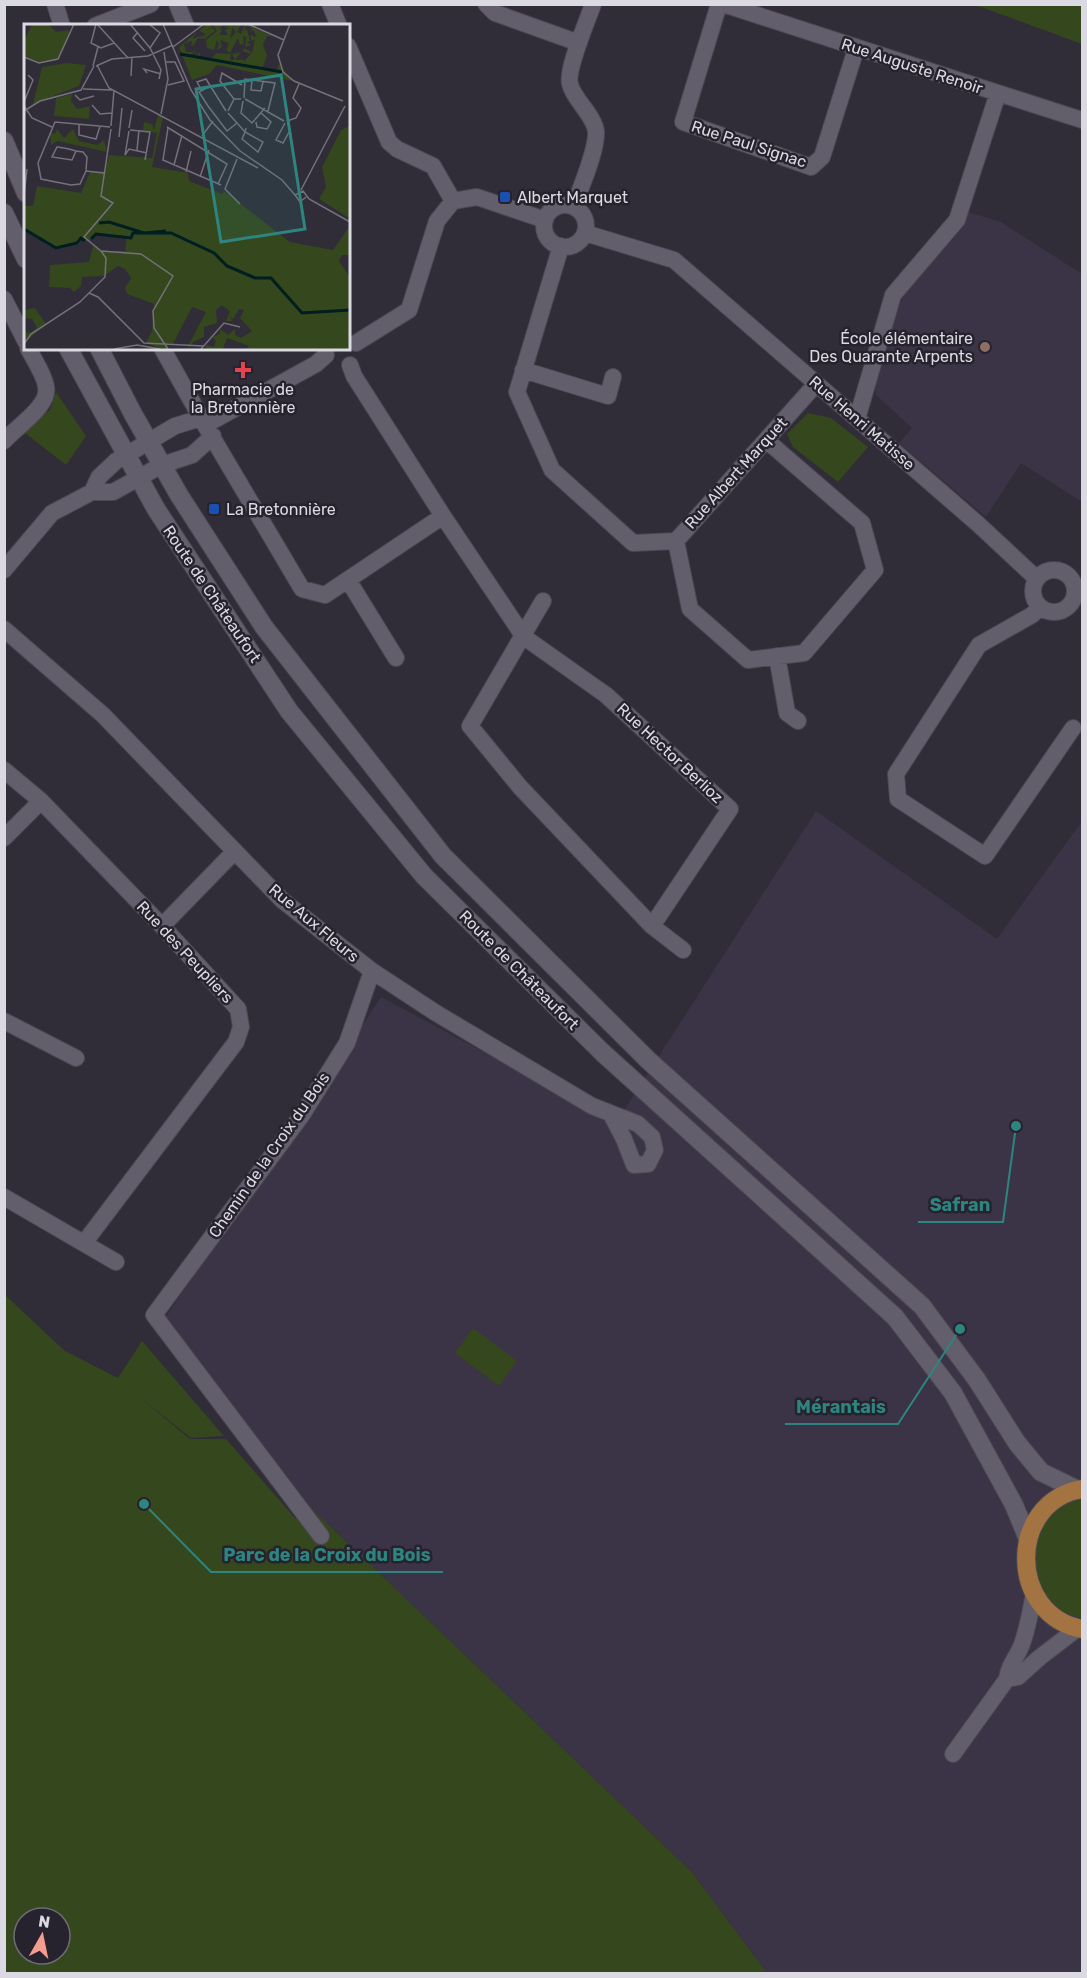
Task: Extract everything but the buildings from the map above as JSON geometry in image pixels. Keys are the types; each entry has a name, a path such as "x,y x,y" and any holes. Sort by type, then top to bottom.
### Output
{"main road":[{"path":"4,141 24,188"},
{"path":"4,213 24,255"},
{"name":"Route de Châteaufort","path":"69,350 126,456 151,471 264,627 443,856 648,1060 922,1306 977,1380 1017,1443 1041,1472 1080,1490"},
{"name":"Route de Châteaufort","path":"100,350 149,442 156,509 290,711 424,876 603,1053 895,1317 953,1393 1012,1501 1028,1539"},
{"path":"1080,1490 1061,1497 1046,1508 1035,1522 1028,1539 1025,1561 1026,1572 1034,1593 1045,1608 1060,1621 1080,1629"}],"street":[{"path":"55,4 61,24"},
{"path":"100,24 152,4"},
{"path":"177,4 185,24"},
{"path":"330,4 338,24"},
{"path":"486,4 495,13 579,43"},
{"path":"574,207 596,140 596,129 570,84 571,71 593,4"},
{"name":"Rue Auguste Renoir","path":"721,4 998,93 957,220 893,295 857,419"},
{"name":"Rue Paul Signac","path":"721,4 683,122 811,167 822,157 856,49"},
{"path":"350,51 389,142 397,149 433,166 453,201"},
{"path":"998,93 1083,120"},
{"path":"325,352 329,362 335,366 343,367 350,364 358,351 352,339 409,310 437,221 453,201 477,197 545,220"},
{"path":"565,205 574,207 584,218 585,233 581,240 574,244 561,246 553,243 547,237 544,229 549,212 565,205"},
{"name":"Rue Henri Matisse","path":"585,233 674,260 1037,579"},
{"name":"Rue Albert Marquet","path":"561,246 517,392 552,470 633,543 676,541 816,384"},
{"path":"4,298 24,338"},
{"path":"4,441 41,405 46,397 46,386 29,350"},
{"path":"163,350 302,589 325,595 443,516"},
{"path":"92,492 99,477 126,456 175,426 206,426 316,364 325,352"},
{"name":"Rue Hector Berlioz","path":"350,364 354,376 443,516 524,637 606,694 730,809 652,926"},
{"path":"523,370 608,396 613,377"},
{"path":"4,570 52,513 92,492 113,492 151,471 192,454 206,426"},
{"path":"676,541 690,609 748,660 804,653 875,570 862,523 766,440"},
{"path":"1058,570 1070,578 1079,590 1070,606 1055,613 1040,607 1033,593 1037,579 1050,571 1058,570"},
{"path":"348,580 396,658"},
{"path":"543,601 470,726 520,787 652,926 683,950"},
{"path":"1040,607 1032,615 979,645 896,774 898,799 985,856 1073,728"},
{"name":"Rue Aux Fleurs","path":"4,629 103,715 282,900 372,971 436,1013 592,1106 611,1114"},
{"path":"777,656 787,713 798,721"},
{"name":"Rue des Peupliers","path":"4,770 41,801 162,926 238,1009 241,1027 236,1042 84,1244"},
{"path":"4,838 41,801"},
{"path":"162,926 235,851"},
{"name":"Chemin de la Croix du Bois","path":"321,1536 154,1315 302,1115 347,1043 372,971"},
{"path":"4,1021 76,1058"},
{"path":"4,1197 116,1262"},
{"path":"953,1754 1007,1679 1008,1671 1027,1630 1034,1593"},
{"path":"1007,1679 1018,1677 1039,1658 1080,1629"}],"shaded area":[{"name":"École élémentaire Des Quarante Arpents","path":"968,212 1001,222 1082,274 1082,502 1021,463 986,517 899,443 912,428 876,395 875,386 899,305 905,294 963,227"},
{"path":"816,811 997,939 1082,821 1082,1973 767,1973 692,1872 309,1506 166,1316 381,997 616,1123"}],"green space":[{"path":"971,5 1082,5 1082,44 981,7"},
{"path":"56,392 86,436 66,465 21,430 50,410"},
{"path":"808,413 831,418 868,447 838,482 793,447 787,434"},
{"path":"4,1294 65,1351 118,1378 142,1341 224,1436 191,1438 137,1395 190,1439 226,1439 296,1519 309,1506 692,1872 767,1973 5,1973"},
{"path":"473,1328 517,1361 499,1386 455,1353"},
{"path":"1082,1497 1082,1618 1066,1613 1044,1593 1038,1579 1036,1548 1040,1533 1051,1515 1059,1508"}],"place":[{"name":"Albert Marquet","path":"505,197"},
{"name":"École élémentaire Des Quarante Arpents","path":"985,347"},
{"name":"Pharmacie de la Bretonnière","path":"243,370"},
{"name":"La Bretonnière","path":"214,509"},
{"name":"Safran","path":"1016,1126"},
{"name":"Mérantais","path":"960,1329"},
{"name":"Parc de la Croix du Bois","path":"144,1504"}]}
